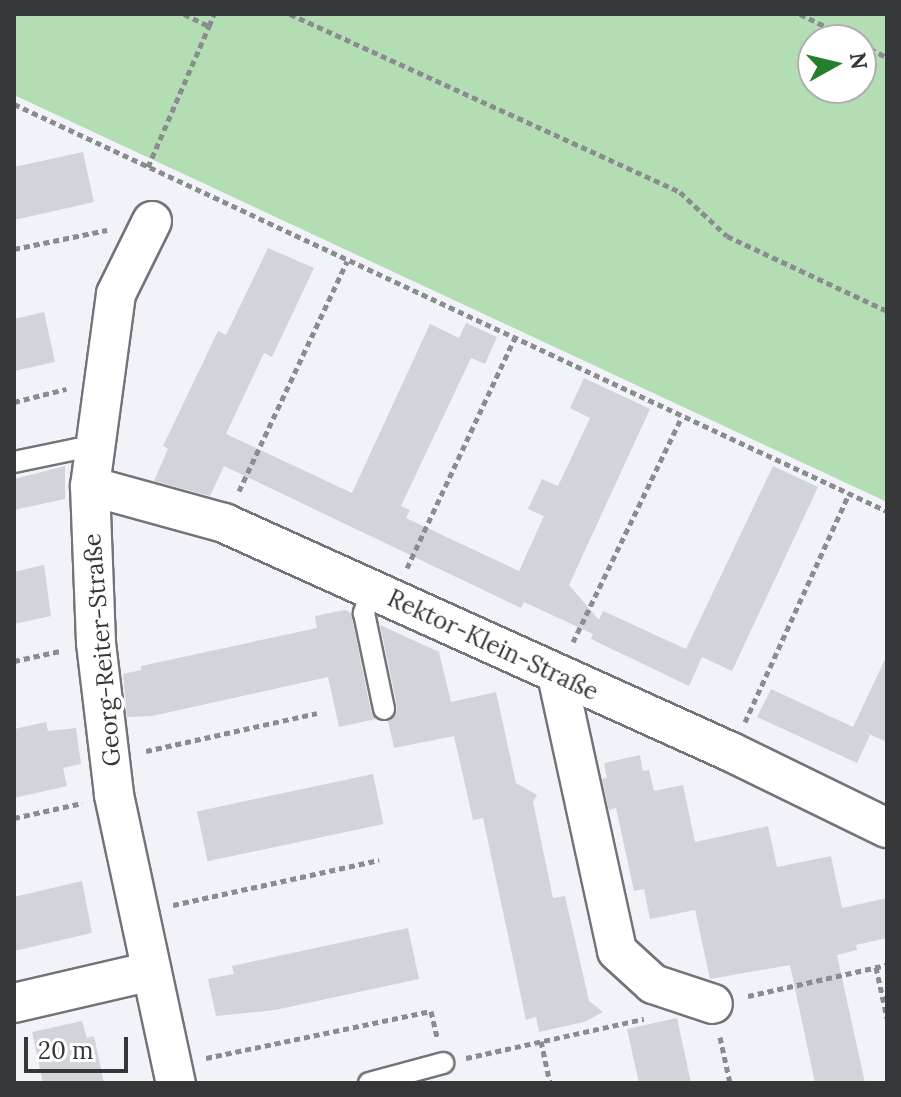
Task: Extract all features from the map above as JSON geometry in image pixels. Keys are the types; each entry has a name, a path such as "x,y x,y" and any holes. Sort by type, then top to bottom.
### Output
{"street":[{"name":"Georg-Reiter-Straße","path":"152,221 116,294 102,381 92,468 96,643 112,777 174,1074"},
{"name":"Rektor-Klein-Straße","path":"92,468 383,593 731,752 887,828"},
{"path":"557,675 617,951 653,984 713,1004"},
{"path":"14,1003 151,971"}],"lane":[{"path":"14,462 77,449 92,468"},
{"path":"383,593 364,613 384,709"},
{"path":"369,1083 443,1063"}],"path":[{"path":"184,14 209,26"},
{"path":"148,167 214,14"},
{"path":"290,14 680,192 727,236 887,311"},
{"path":"800,14 820,24"},
{"path":"14,104 887,511"},
{"path":"14,249 152,221"},
{"path":"224,523 347,261"},
{"path":"383,593 515,337"},
{"path":"14,402 102,381"},
{"path":"557,675 682,417"},
{"path":"731,752 849,494"},
{"path":"14,661 96,643"},
{"path":"14,818 112,777 317,713"},
{"path":"139,913 379,860"},
{"path":"876,967 887,1018"},
{"path":"713,1004 730,1083"},
{"path":"174,1074 431,1011 443,1063"},
{"path":"541,1041 550,1083"}],"green space":[{"path":"14,14 887,14 887,502 14,95"}],"building":[{"path":"83,152 94,202 14,220 14,167"},
{"path":"268,248 314,268 272,357 264,353 226,434 352,493 430,324 459,338 466,323 497,337 485,364 471,358 401,506 410,510 406,518 519,571 544,516 528,509 542,479 558,486 590,418 570,408 584,378 650,409 569,585 599,620 603,611 686,649 773,466 818,487 732,671 702,657 689,686 591,639 593,634 524,602 521,608 224,466 210,496 154,481 168,449 163,446 218,331 226,335"},
{"path":"44,312 55,362 14,371 14,319"},
{"path":"65,466 65,499 14,510 14,479"},
{"path":"44,565 51,616 14,624 14,572"},
{"path":"345,610 351,613 371,712 376,719 339,727 328,677 152,716 127,717 123,674 141,670 141,666 317,628 315,616"},
{"path":"380,625 439,652 451,702 496,692 516,783 537,795 533,802 553,898 565,896 589,1001 603,1012 584,1022 539,1032 536,1017 526,1020 483,818 473,820 454,736 394,748 388,721 396,714 397,706"},
{"path":"887,655 887,742 862,731 870,735 857,763 757,717 771,689 853,727"},
{"path":"46,722 48,731 76,728 81,764 63,768 67,786 14,798 14,729"},
{"path":"640,755 643,771 649,770 654,791 683,785 695,842 768,826 777,867 831,856 842,908 887,898 887,938 856,945 857,950 837,955 865,1083 815,1083 790,965 710,979 695,910 650,919 644,889 634,891 616,808 609,810 602,779 607,778 604,763"},
{"path":"373,774 384,824 208,861 197,811"},
{"path":"82,881 92,933 14,951 14,897"},
{"path":"408,928 419,979 275,1010 216,1016 208,979 234,974 232,966"},
{"path":"677,1018 691,1083 639,1083 627,1029"},
{"path":"82,1021 87,1038 94,1036 104,1083 43,1083 32,1032"}]}
